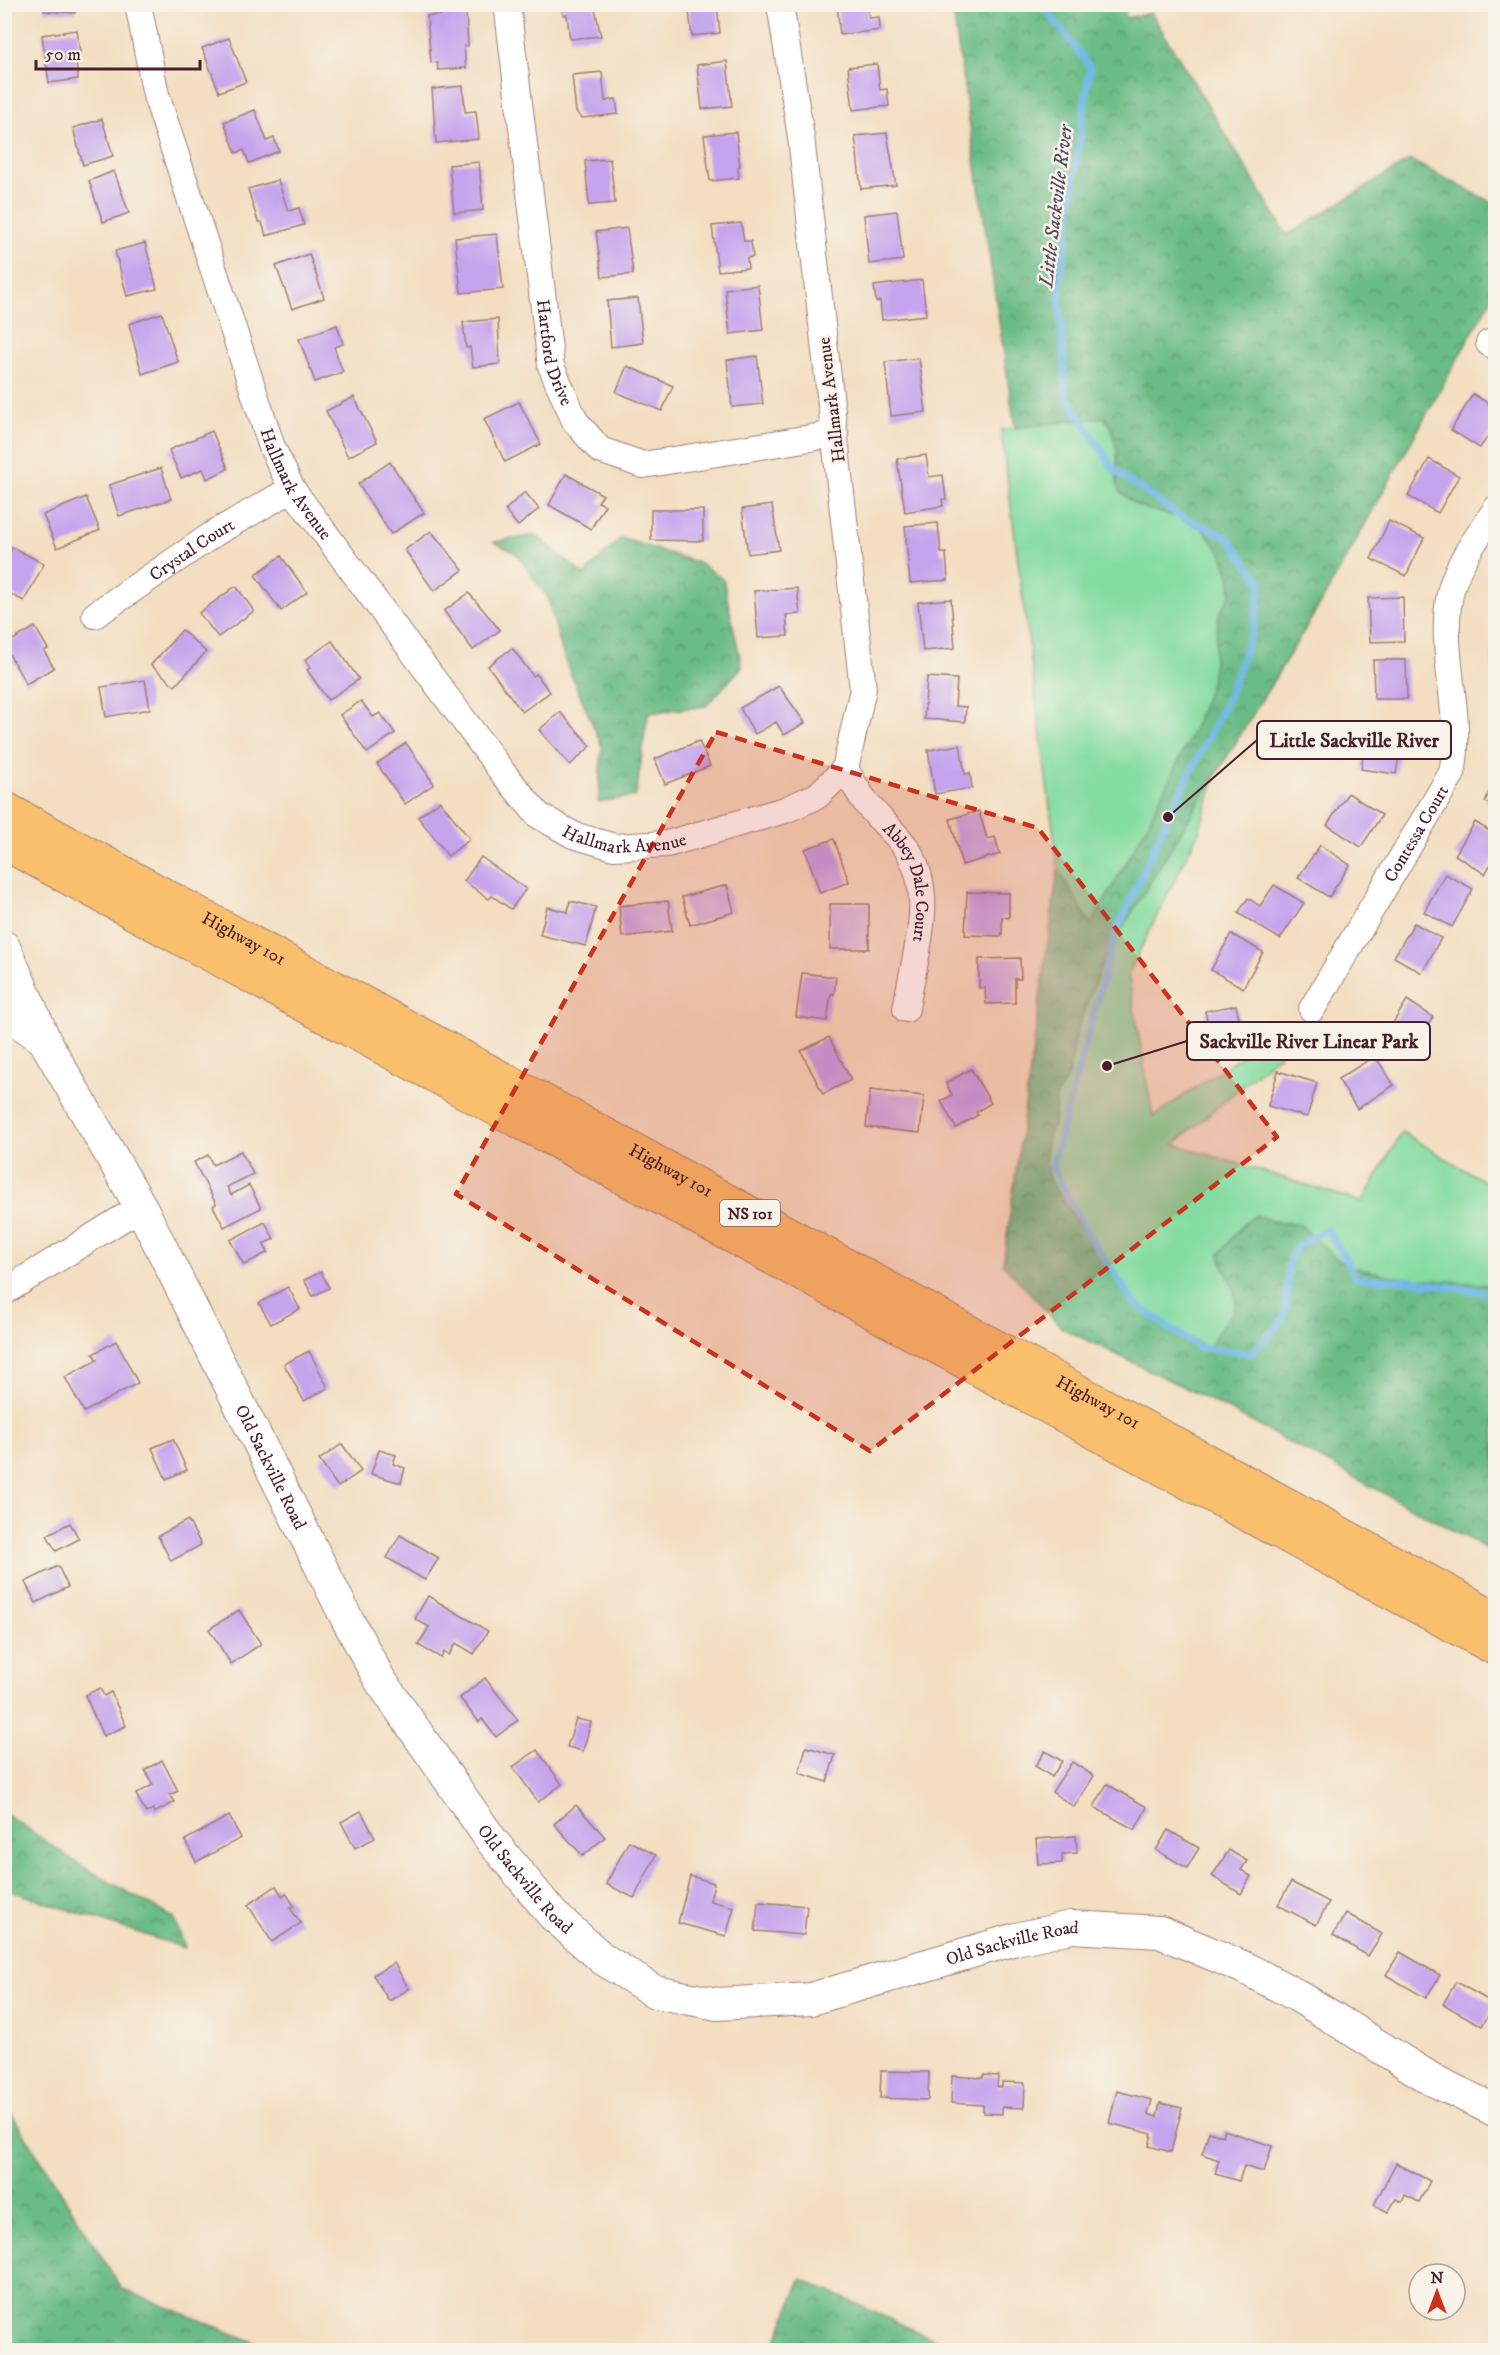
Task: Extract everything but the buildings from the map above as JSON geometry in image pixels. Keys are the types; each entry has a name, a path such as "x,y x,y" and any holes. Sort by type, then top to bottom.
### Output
{"highway":[{"name":"Highway 101","path":"4,808 1496,1618"},
{"name":"Highway 101","path":"4,843 1496,1649"}],"street":[{"name":"Hallmark Avenue","path":"138,4 156,95 272,447 292,489 503,773 538,815 573,835 614,847 667,844 785,810 817,796 845,769 863,689 801,137 780,4"},
{"name":"Hartford Drive","path":"507,4 551,366 575,421 600,450 643,465 835,434"},
{"name":"Crystal Court","path":"95,615 215,532 292,489"},
{"name":"Contessa Court","path":"1312,1009 1452,772 1455,737 1447,614 1450,592 1456,571 1496,509"},
{"name":"Abbey Dale Court","path":"845,769 867,804 909,852 919,880 924,913 911,967 906,1009"},
{"name":"Old Sackville Road","path":"8,954 47,1044 142,1209 346,1617 380,1680 492,1841 553,1915 603,1959 656,1992 717,2004 811,1999 1016,1939 1071,1927 1160,1932 1201,1947 1299,1996 1433,2080 1496,2111"},
{"path":"4,1015 47,1044"},
{"path":"4,1292 123,1218 142,1209"}],"highlighted area":[{"path":"716,732 1038,828 1277,1137 870,1451 456,1194"}],"green space":[{"path":"1124,4 1126,18 1151,13 1287,235 1410,160 1495,204 1495,292 1322,601 1105,957 1078,1027 1068,1076 1056,1096 1054,1122 1048,1136 1049,1178 1090,1243 1102,1257 1106,1269 1155,1317 1183,1335 1213,1343 1219,1327 1234,1310 1233,1295 1220,1254 1245,1222 1256,1215 1281,1223 1298,1223 1330,1253 1352,1266 1405,1277 1495,1286 1495,1553 1218,1404 1062,1328 1003,1264 1058,869 1091,924 1146,827 1214,657 1219,615 1231,592 1230,578 1221,552 1198,522 1136,505 1119,491 1117,449 1107,419 1104,417 1015,428 952,5"},
{"path":"1104,417 1111,426 1117,449 1119,491 1136,505 1197,522 1221,552 1230,578 1231,593 1219,615 1211,683 1193,731 1146,827 1091,925 1058,869 1001,430"},
{"path":"536,535 584,575 621,538 699,563 723,579 742,667 706,706 648,713 636,796 598,802 602,746 564,658 548,598 516,553 494,542"},
{"path":"1217,772 1199,831 1128,974 1153,1117 1269,1037 1283,1051 1174,1144 1362,1202 1402,1132 1495,1188 1495,1286 1405,1278 1352,1266 1337,1258 1298,1223 1281,1223 1256,1215 1245,1222 1220,1254 1236,1301 1233,1312 1213,1343 1206,1347 1183,1335 1131,1299 1106,1268 1102,1257 1090,1243 1049,1178 1045,1159 1048,1136 1054,1122 1056,1096 1068,1076 1078,1027 1105,957"},
{"path":"5,1813 83,1867 174,1918 185,1948 5,1889"},
{"path":"4,2102 122,2289 274,2350 5,2350"},
{"path":"801,2279 958,2350 773,2350"}],"waterway":[{"name":"Little Sackville River","path":"1042,4 1090,67 1059,290 1066,395 1115,471 1181,517 1228,537 1261,583 1254,626 1228,698 1168,817 1115,935 1052,1166 1086,1232 1135,1304 1198,1347 1251,1354 1275,1329 1284,1315 1289,1263 1292,1254 1310,1238 1328,1230 1357,1278 1413,1281 1496,1294"}],"place":[{"name":"Little Sackville River","path":"1168,817"},
{"name":"Sackville River Linear Park","path":"1107,1066"}]}
